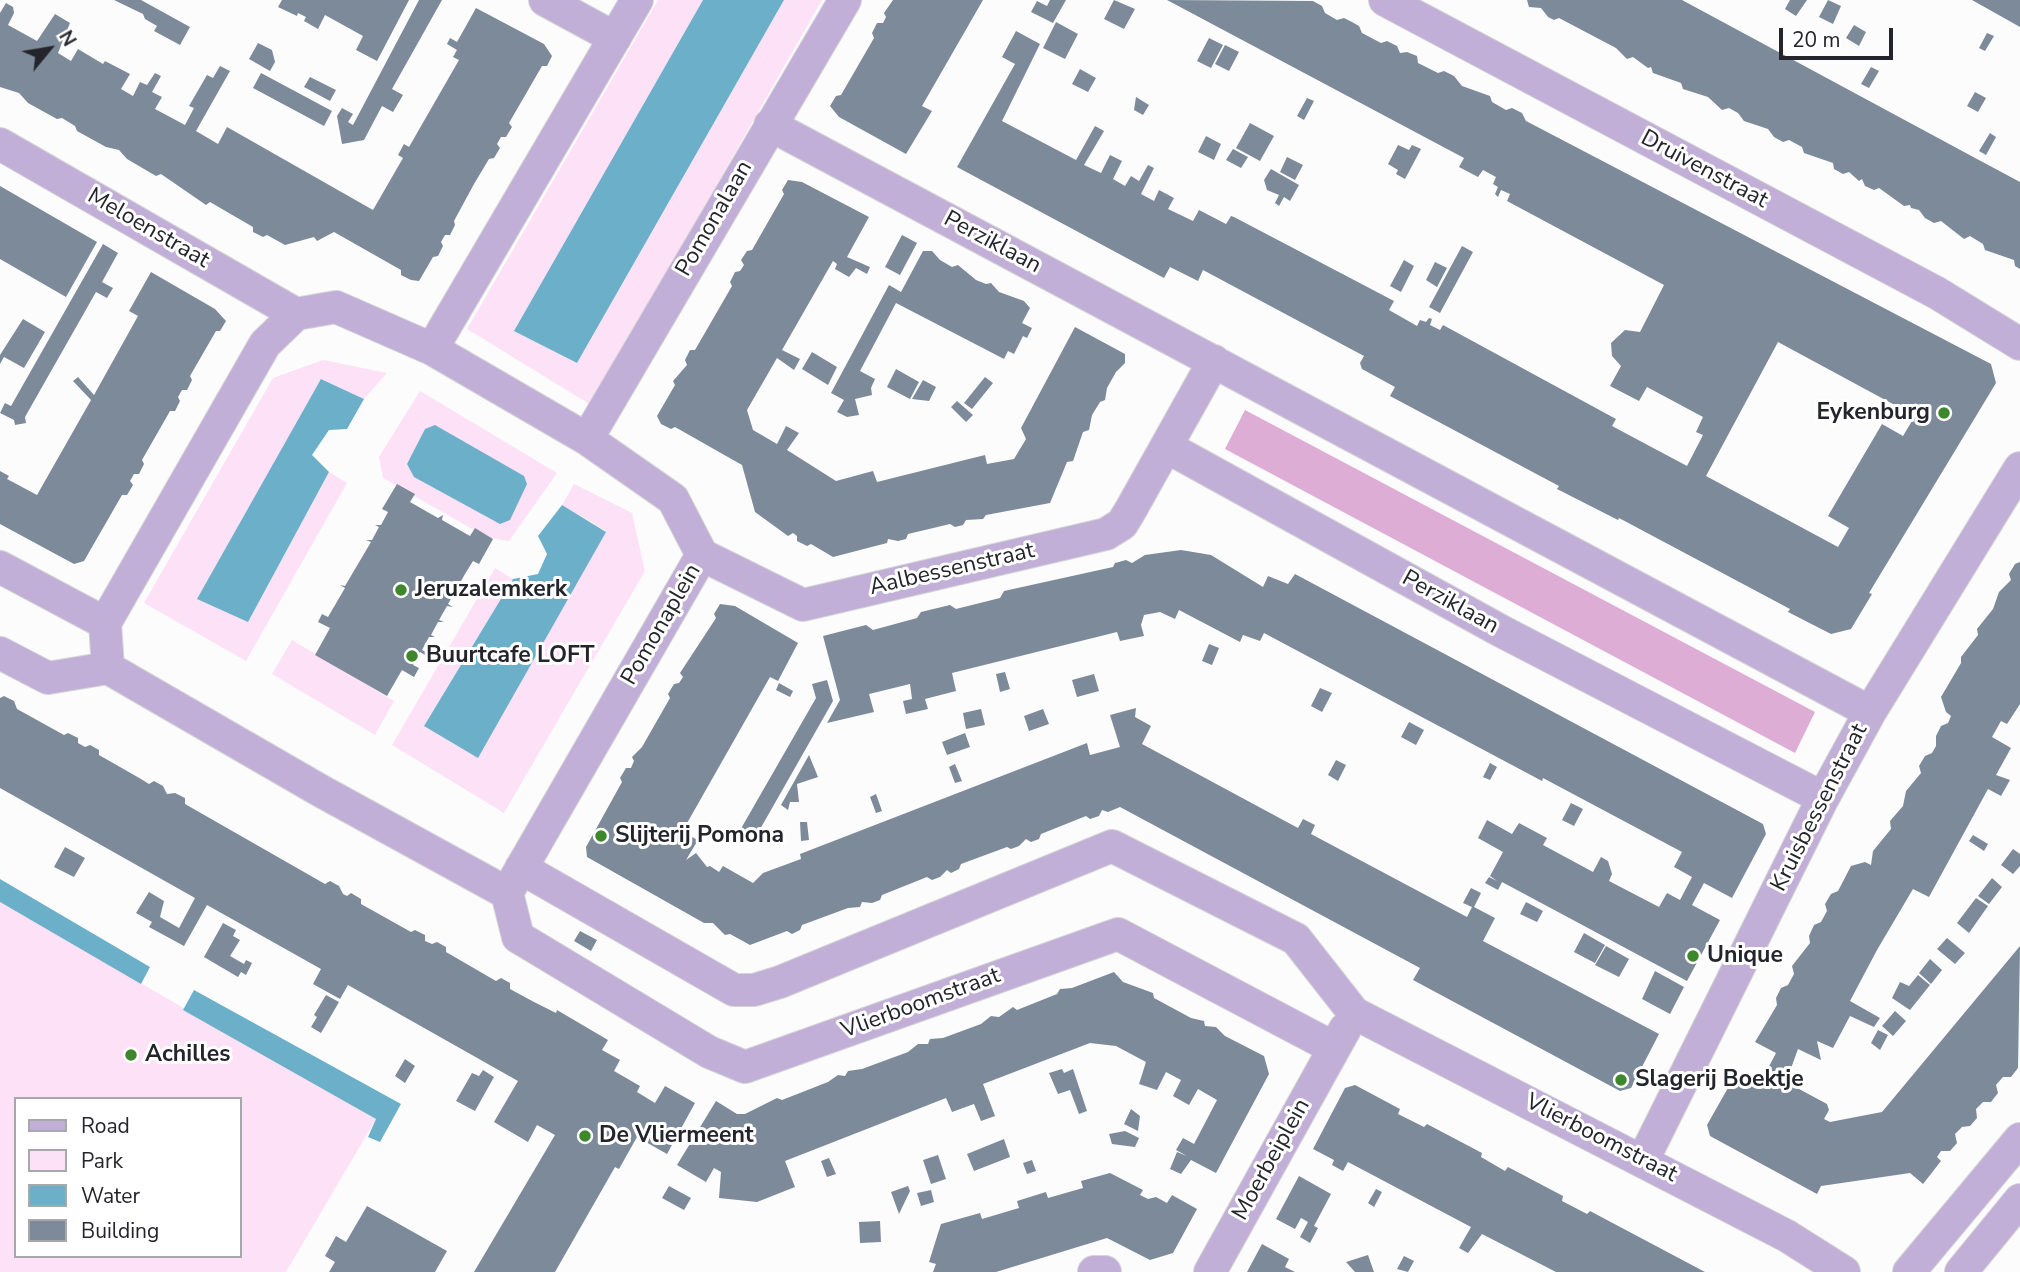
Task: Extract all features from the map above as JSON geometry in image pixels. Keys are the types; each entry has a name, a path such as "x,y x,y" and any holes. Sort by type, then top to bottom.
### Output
{"street":[{"path":"545,0 615,38"},
{"path":"432,349 637,0"},
{"name":"Pomonalaan","path":"587,439 769,125 845,0"},
{"name":"Druivenstraat","path":"1385,0 1937,293 2020,344"},
{"name":"Perziklaan","path":"769,125 1870,712"},
{"name":"Meloenstraat","path":"0,144 296,314"},
{"name":"Pomonaplein","path":"296,314 336,307 432,349 587,439 673,499 702,555 514,881"},
{"path":"108,668 105,623 265,344 296,314"},
{"path":"1167,447 1214,361"},
{"name":"Perziklaan","path":"1167,447 1501,631 1823,798"},
{"name":"Aalbessenstraat","path":"702,555 803,605 829,599 1106,534 1122,524 1167,447"},
{"name":"Kruisbessenstraat","path":"1643,1160 1823,798 1870,712 2020,468"},
{"path":"0,567 105,623"},
{"path":"0,653 48,678 108,668 514,881"},
{"name":"Vlierboomstraat","path":"514,881 734,990 754,990 780,982 1112,846 1296,939 1354,1013 1787,1236 1844,1272"},
{"name":"Vlierboomstraat","path":"514,881 518,937 709,1052 745,1067 1118,934 1334,1048"},
{"path":"1334,1048 1354,1013"},
{"name":"Moerbeiplein","path":"1210,1272 1334,1048"},
{"path":"1909,1272 2020,1139"},
{"path":"1961,1272 2020,1200"},
{"path":"1094,1272 1105,1272"}],"green space":[{"path":"658,0 703,0 515,331 577,363 784,0 822,0 591,405 467,329"},
{"path":"323,360 387,373 364,399 322,379 248,622 329,472 347,483 246,661 144,603 273,378"},
{"path":"420,391 557,473 509,541 486,537 383,478 379,457"},
{"path":"574,484 632,513 645,571 504,813 392,745 495,568 513,579 424,726 606,531 562,505"},
{"path":"292,640 394,701 375,735 272,674"},
{"name":"Achilles","path":"0,902 376,1119 286,1272 0,1272"}],"shaded area":[{"path":"1245,410 1815,712 1795,753 1225,449"}],"water":[{"path":"703,0 784,0 577,363 514,331"},
{"path":"321,379 364,399 347,429 329,430 312,455 329,472 248,622 197,599"},
{"path":"435,425 524,476 527,484 510,520 500,524 414,477 407,464 425,429"},
{"path":"562,505 606,532 478,758 424,726 513,579 538,574 547,554 538,536"},
{"path":"0,879 150,967 141,984 0,902"},
{"path":"194,990 401,1104 380,1142 368,1137 376,1119 183,1010"}],"building":[{"path":"114,0 141,0 190,27 180,45 154,31 157,26 145,19 143,14"},
{"path":"282,0 409,0 377,61 356,50 363,36 325,15 318,29 304,21 306,17 278,7"},
{"path":"419,0 442,0 392,89 403,95 393,112 382,106 364,140 342,144 337,116 342,108 353,114 348,122 353,125"},
{"path":"893,0 983,0 922,106 932,111 906,154 839,117 830,106 836,96 841,95 874,38 872,33 877,23 883,23 886,17 884,13"},
{"path":"1050,0 1066,0 1053,23 1031,12 1037,1 1047,6"},
{"path":"1114,0 1135,9 1124,29 1104,19"},
{"path":"1167,0 1313,1 1337,20 1344,18 1359,26 1362,33 1381,43 1387,41 1397,46 1400,53 1407,52 1417,56 1418,63 1438,73 1444,71 1454,76 1462,86 1490,96 1492,102 1506,110 1512,108 1522,113 1526,121 1991,364 1996,383 1869,593 1872,594 1851,629 1831,634 1788,612 1790,609 1619,518 1618,520 1557,489 1559,486 1390,396 1395,387 1362,369 1360,363 1364,356 1203,270 1198,281 1170,267 1164,278 957,167 1015,64 1002,57 1016,31 1040,44 1002,121 1076,160 1095,126 1104,131 1084,165 1101,173 1110,155 1122,161 1113,179 1125,186 1131,176 1139,181 1148,165 1154,168 1141,194 1154,201 1159,190 1174,198 1168,209 1193,221 1199,210 1226,224 1231,216 1234,217 1394,301 1389,310 1417,326 1420,320 1426,322 1429,318 1432,319 1430,325 1440,330 1443,325 1616,419 1612,426 1687,466 1703,435 1696,432 1703,417 1647,387 1639,401 1610,386 1621,366 1612,356 1611,343 1625,330 1640,332 1664,285 1507,201 1510,194 1501,190 1498,197 1495,194 1498,187 1493,184 1496,177 1483,170 1478,177 1459,167 1464,158","holes":["1778,342 1915,416 1903,436 1882,424 1828,516 1849,528 1838,547 1706,476"]},
{"path":"1527,0 1682,0 2020,182 2020,269 2015,266 2014,260 1985,250 1983,244 1970,236 1964,239 1941,221 1934,223 1925,218 1919,210 1911,208 1910,205 1904,206 1879,188 1874,190 1849,172 1843,174 1834,169 1833,163 1804,153 1802,147 1789,140 1783,142 1774,137 1768,129 1744,121 1738,113 1729,108 1722,110 1708,97 1683,89 1681,83 1653,73 1651,67 1648,68 1633,57 1627,59 1616,48 1559,18 1554,20 1548,17 1541,8 1529,7"},
{"path":"1790,0 1807,0 1796,16 1785,9"},
{"path":"1828,0 1841,6 1833,24 1819,17"},
{"path":"1972,0 2020,0 2020,27"},
{"path":"6,3 13,7 14,13 8,25 37,41 55,14 70,23 58,53 71,61 78,49 103,64 105,61 130,74 121,89 133,96 140,82 147,85 155,73 161,76 152,92 162,97 155,109 185,125 194,108 189,106 207,75 213,78 220,66 230,71 196,131 218,144 227,127 373,210 403,158 398,155 404,144 409,147 459,60 453,57 457,50 447,44 450,38 457,42 476,8 544,44 552,56 547,66 542,66 509,123 512,127 506,137 501,137 497,144 500,148 494,158 489,159 474,184 454,221 450,235 445,235 441,242 443,246 438,256 433,257 419,281 401,275 401,270 334,232 317,241 314,237 285,245 267,235 263,237 253,232 253,227 210,202 206,205 161,174 156,176 127,159 119,150 106,147 77,131 75,126 62,118 57,119 28,103 19,93 0,87 0,13"},
{"path":"1056,22 1078,34 1065,59 1043,48"},
{"path":"1854,25 1866,32 1859,46 1846,38"},
{"path":"1987,33 1994,36 1985,51 1979,48"},
{"path":"1209,38 1223,45 1211,68 1197,61"},
{"path":"258,43 272,50 275,62 270,71 249,59"},
{"path":"1225,45 1239,52 1229,71 1215,64"},
{"path":"1871,67 1879,71 1869,88 1861,84"},
{"path":"1080,69 1096,78 1088,92 1072,84"},
{"path":"261,73 332,111 324,126 253,88"},
{"path":"310,77 336,90 330,101 304,87"},
{"path":"1975,92 1986,98 1978,112 1967,106"},
{"path":"1136,97 1149,105 1143,115 1134,110"},
{"path":"1307,98 1314,101 1304,120 1297,116"},
{"path":"1250,123 1274,136 1260,161 1236,148"},
{"path":"1990,133 1996,137 1986,155 1979,151"},
{"path":"1206,136 1221,144 1214,160 1198,152"},
{"path":"1398,145 1409,150 1412,145 1421,149 1405,179 1396,174 1398,170 1388,164"},
{"path":"1233,149 1248,157 1241,168 1226,160"},
{"path":"1287,157 1303,165 1295,180 1280,172"},
{"path":"1271,169 1299,185 1290,201 1284,197 1279,206 1275,203 1279,195 1267,190 1264,180"},
{"path":"788,180 802,182 869,217 847,257 870,267 867,274 856,268 849,277 835,269 837,264 833,261 782,350 800,359 794,370 777,358 747,410 753,430 777,444 786,426 799,433 787,450 836,481 873,471 877,482 985,455 987,464 1014,459 1026,439 1021,428 1075,327 1125,354 1125,363 1107,388 1105,400 1100,402 1092,415 1089,430 1083,432 1073,461 1067,462 1050,503 986,515 983,519 966,520 963,525 955,527 950,524 908,534 906,539 888,539 887,543 833,557 811,544 807,546 797,541 797,536 793,533 788,536 755,512 742,465 675,427 671,429 661,424 657,416 675,385 673,381 687,365 685,360 690,350 695,350 732,286 730,282 735,272 740,271 744,265 741,260 747,251 752,250 784,194 782,190"},
{"path":"0,186 97,242 66,297 0,259"},
{"path":"902,235 917,243 900,275 885,267"},
{"path":"103,244 118,253 102,282 113,288 107,298 96,292 25,417 26,423 15,425 14,420 0,413 5,403 11,406"},
{"path":"1462,246 1473,252 1440,313 1429,307"},
{"path":"923,251 932,251 952,267 958,265 976,280 991,283 999,292 1024,301 1030,308 1022,323 1032,328 1027,338 1023,336 1014,354 1008,351 1004,359 896,303 860,371 875,379 871,388 872,395 855,399 859,415 847,417 837,412 844,400 831,393 889,285 901,292"},
{"path":"1404,260 1414,266 1401,292 1390,286"},
{"path":"1435,262 1447,268 1437,287 1426,280"},
{"path":"151,272 215,309 226,321 220,331 216,331 190,376 192,380 187,390 182,390 178,397 180,401 175,411 170,411 142,460 144,464 139,474 134,474 130,481 133,485 127,495 122,495 84,561 74,564 0,524 0,471 9,476 7,479 37,495 91,400 73,381 78,377 94,395 138,316 129,311"},
{"path":"23,319 45,332 24,368 4,357 0,364 0,355"},
{"path":"812,352 837,367 828,385 802,369"},
{"path":"896,369 919,382 910,399 887,387"},
{"path":"985,377 993,383 972,409 964,403"},
{"path":"923,380 936,387 929,401 912,399"},
{"path":"957,401 973,415 966,422 951,407"},
{"name":"Jeruzalemkerk","path":"397,484 415,494 410,502 438,518 443,515 442,520 470,536 475,528 493,539 479,564 473,561 465,574 448,604 453,607 447,606 439,620 444,622 438,622 431,635 435,637 429,637 422,650 426,652 425,655 420,652 413,665 419,668 414,677 402,670 387,696 315,655 330,628 318,622 322,614 328,617 345,588 340,585 345,586 371,542 366,540 372,540 379,527 375,525 381,525 388,512 382,509"},
{"path":"1181,550 1211,555 1263,587 1268,576 1288,584 1295,574 1763,824 1766,834 1732,898 1704,883 1692,905 1720,920 1687,981 1502,882 1498,890 1485,883 1489,877 1497,881 1490,876 1503,852 1478,838 1487,820 1512,834 1519,823 1547,838 1543,845 1593,872 1601,857 1608,861 1612,874 1609,881 1659,907 1667,893 1680,900 1692,877 1674,867 1682,852 1264,633 1260,641 1243,635 1240,642 1179,610 1175,619 1160,612 1144,615 1141,625 1144,636 1120,641 1117,632 952,673 956,691 925,699 928,709 906,714 903,701 912,699 910,684 869,694 874,712 827,723 840,700 823,636 866,625 873,630 917,618 921,612 950,605 956,609 1000,598 1004,591 1113,567 1115,563 1126,560 1132,563 1145,555"},
{"path":"2020,562 2020,704 2007,724 2001,721 1992,737 2011,748 1996,775 2010,780 2001,796 1988,789 1929,897 1913,889 1877,950 1850,1001 1880,1018 1874,1027 1850,1016 1833,1048 1817,1041 1821,1060 1798,1049 1786,1082 1827,1104 1829,1110 1824,1119 1830,1122 1882,1112 2020,946 2018,1068 2011,1077 2003,1077 1996,1085 1998,1093 1991,1102 1983,1102 1976,1109 1977,1118 1970,1126 1962,1127 1955,1134 1957,1143 1950,1151 1941,1151 1937,1157 1941,1161 1923,1184 1910,1173 1821,1186 1817,1194 1710,1136 1707,1125 1737,1072 1766,1087 1770,1080 1764,1076 1776,1053 1755,1042 1777,1005 1776,998 1781,988 1788,985 1794,974 1792,966 1810,943 1809,936 1814,925 1821,922 1827,911 1825,904 1831,894 1838,891 1851,866 1865,862 1871,865 1873,851 1891,829 1890,821 1903,806 1906,791 1921,773 1919,766 1925,756 1932,753 1941,726 1948,723 1951,716 1946,712 1941,697 1961,663 1961,657 1978,635 1977,629 1993,609 1999,592 2011,580 2009,574 2015,564"},
{"path":"720,604 735,606 798,643 778,681 770,677 682,832 698,840 686,860 696,853 707,867 719,872 723,866 753,883 763,873 801,859 800,854 1087,743 1090,755 1120,747 1110,715 1136,708 1135,717 1151,726 1142,744 1298,828 1303,819 1315,825 1311,834 1467,917 1472,907 1463,903 1471,888 1481,893 1474,907 1495,918 1483,941 1659,1034 1631,1088 1620,1091 1413,980 1420,968 1120,807 1108,812 1102,810 1099,816 1090,819 1086,816 1041,834 1039,839 1031,842 1026,839 1019,846 1011,849 1007,847 961,864 959,869 951,873 947,870 932,880 927,877 882,895 880,900 872,903 862,902 860,907 848,908 802,925 800,930 792,934 787,931 750,945 730,934 725,935 713,923 704,923 587,857 586,847 622,782 620,778 626,768 631,768 634,761 632,757 642,747 670,698 668,694 674,684 679,683 683,677 680,673 716,618 714,614"},
{"path":"1209,644 1219,648 1212,665 1202,661"},
{"path":"1005,672 1010,689 1000,692 996,674"},
{"path":"1094,674 1099,691 1077,697 1072,680"},
{"path":"827,680 833,701 759,831 764,834 759,842 739,832 816,698 812,684"},
{"path":"779,683 793,691 790,697 776,690"},
{"path":"1320,688 1332,693 1322,712 1311,706"},
{"path":"4,696 14,701 17,709 64,735 68,733 78,738 78,743 99,750 99,755 149,784 154,781 163,786 167,794 175,793 185,798 185,804 325,884 330,881 339,886 343,894 347,896 351,893 361,899 361,904 411,932 415,930 425,935 425,941 432,944 437,942 446,947 446,952 496,981 501,978 510,983 510,989 556,1013 557,1010 608,1040 602,1050 620,1060 614,1071 640,1086 637,1092 655,1103 665,1086 695,1103 667,1154 637,1137 619,1169 615,1167 555,1272 474,1272 555,1135 537,1125 528,1142 494,1122 518,1081 348,985 340,999 313,984 321,969 207,905 184,946 149,927 152,922 136,913 149,892 164,901 160,917 179,928 195,898 0,788 0,698"},
{"path":"981,709 985,725 966,729 963,713"},
{"path":"1043,709 1049,724 1029,731 1024,716"},
{"path":"1409,722 1424,730 1416,745 1401,737"},
{"path":"965,733 970,747 947,755 942,742"},
{"path":"809,755 818,777 797,784 799,802 790,802 788,810 781,805"},
{"path":"1336,760 1346,765 1338,781 1328,775"},
{"path":"1490,763 1497,767 1490,780 1483,777"},
{"path":"955,764 962,781 955,783 949,767"},
{"path":"876,794 882,811 876,813 870,797"},
{"path":"1571,803 1583,809 1574,826 1562,820"},
{"path":"800,822 807,822 809,840 801,841"},
{"path":"1973,835 1988,844 1984,851 1969,841"},
{"path":"65,847 85,858 74,877 54,867"},
{"path":"2013,849 2020,854 2020,866 2013,874 2001,865"},
{"path":"1992,878 2002,887 1989,904 1978,896"},
{"path":"1976,898 1988,906 1969,933 1957,923"},
{"path":"1526,902 1543,911 1537,922 1520,914"},
{"path":"223,923 236,930 233,936 240,940 230,956 244,964 246,960 252,963 246,975 241,972 238,977 204,957"},
{"path":"580,931 597,940 591,951 574,941"},
{"path":"1584,933 1605,945 1595,963 1574,952"},
{"path":"1947,938 1965,953 1955,964 1937,949"},
{"path":"1606,946 1629,959 1619,977 1595,965"},
{"path":"1930,959 1942,970 1931,984 1919,973"},
{"path":"1655,971 1684,987 1670,1014 1642,999"},
{"path":"1114,972 1123,982 1153,993 1154,998 1191,1018 1204,1021 1205,1026 1216,1027 1225,1036 1264,1056 1269,1074 1216,1173 1191,1160 1181,1174 1170,1169 1177,1152 1187,1156 1176,1150 1183,1138 1194,1144 1217,1100 1198,1089 1189,1105 1173,1096 1181,1080 1166,1072 1157,1090 1139,1084 1146,1062 1116,1046 1090,1043 983,1084 995,1116 981,1121 974,1104 952,1112 946,1098 785,1161 795,1187 757,1202 719,1198 721,1172 714,1168 706,1182 677,1165 716,1101 737,1114 745,1114 777,1098 782,1100 828,1082 838,1075 845,1076 848,1071 862,1069 908,1052 918,1044 928,1044 930,1039 943,1038 981,1024 991,1016 999,1017 1013,1007 1017,1010 1057,994 1060,989 1072,988"},
{"path":"1918,975 1930,985 1910,1010 1892,998 1900,982 1909,986"},
{"path":"326,995 339,1002 321,1033 311,1027 317,1017 314,1015"},
{"path":"1895,1011 1906,1021 1893,1036 1882,1026"},
{"path":"1878,1030 1888,1035 1880,1050 1871,1043"},
{"path":"405,1059 415,1066 405,1083 395,1076"},
{"path":"1062,1069 1064,1073 1073,1069 1087,1111 1079,1114 1070,1090 1058,1094 1049,1073"},
{"path":"483,1070 494,1077 475,1111 456,1101 472,1073 479,1076"},
{"path":"1355,1085 1400,1109 1398,1114 1424,1127 1427,1124 1482,1153 1481,1157 1505,1171 1508,1167 1563,1196 1562,1201 1587,1214 1590,1211 1705,1272 1556,1272 1482,1234 1468,1253 1459,1248 1471,1227 1348,1162 1343,1171 1332,1165 1334,1160 1313,1149 1345,1088"},
{"path":"1131,1109 1140,1116 1138,1131 1124,1124"},
{"path":"1125,1131 1139,1138 1135,1147 1112,1144 1109,1134"},
{"path":"1004,1139 1010,1157 974,1171 967,1154"},
{"path":"938,1155 946,1179 931,1184 923,1160"},
{"path":"829,1158 836,1174 827,1177 821,1161"},
{"path":"1032,1160 1036,1171 1027,1174 1023,1163"},
{"path":"1110,1173 1143,1190 1140,1195 1148,1199 1156,1197 1167,1203 1172,1195 1197,1209 1173,1253 1150,1260 1107,1238 996,1272 933,1272 936,1264 929,1262 941,1224 980,1213 982,1219 1019,1208 1017,1201 1046,1192 1048,1198 1083,1188 1081,1181"},
{"path":"1299,1176 1331,1194 1314,1226 1318,1228 1310,1243 1300,1237 1308,1222 1301,1218 1295,1229 1276,1219"},
{"path":"669,1186 691,1198 684,1210 662,1198"},
{"path":"908,1186 910,1191 899,1214 891,1192"},
{"path":"1376,1189 1382,1192 1374,1207 1368,1203"},
{"path":"931,1190 934,1202 921,1206 917,1193"},
{"path":"367,1206 447,1251 435,1272 329,1272 335,1262 325,1256 336,1236 346,1242"},
{"path":"880,1221 881,1242 860,1243 859,1222"},
{"path":"1262,1244 1289,1259 1285,1267 1295,1272 1247,1272"},
{"path":"1368,1255 1374,1272 1355,1272 1346,1262"},
{"path":"1404,1256 1414,1261 1408,1272 1397,1269"}],"place":[{"name":"Eykenburg","path":"1944,413"},
{"name":"Jeruzalemkerk","path":"401,590"},
{"name":"Buurtcafe LOFT","path":"412,656"},
{"name":"Slijterij Pomona","path":"601,836"},
{"name":"Unique","path":"1693,956"},
{"name":"Achilles","path":"131,1055"},
{"name":"Slagerij Boektje","path":"1621,1080"},
{"name":"De Vliermeent","path":"585,1136"}]}
